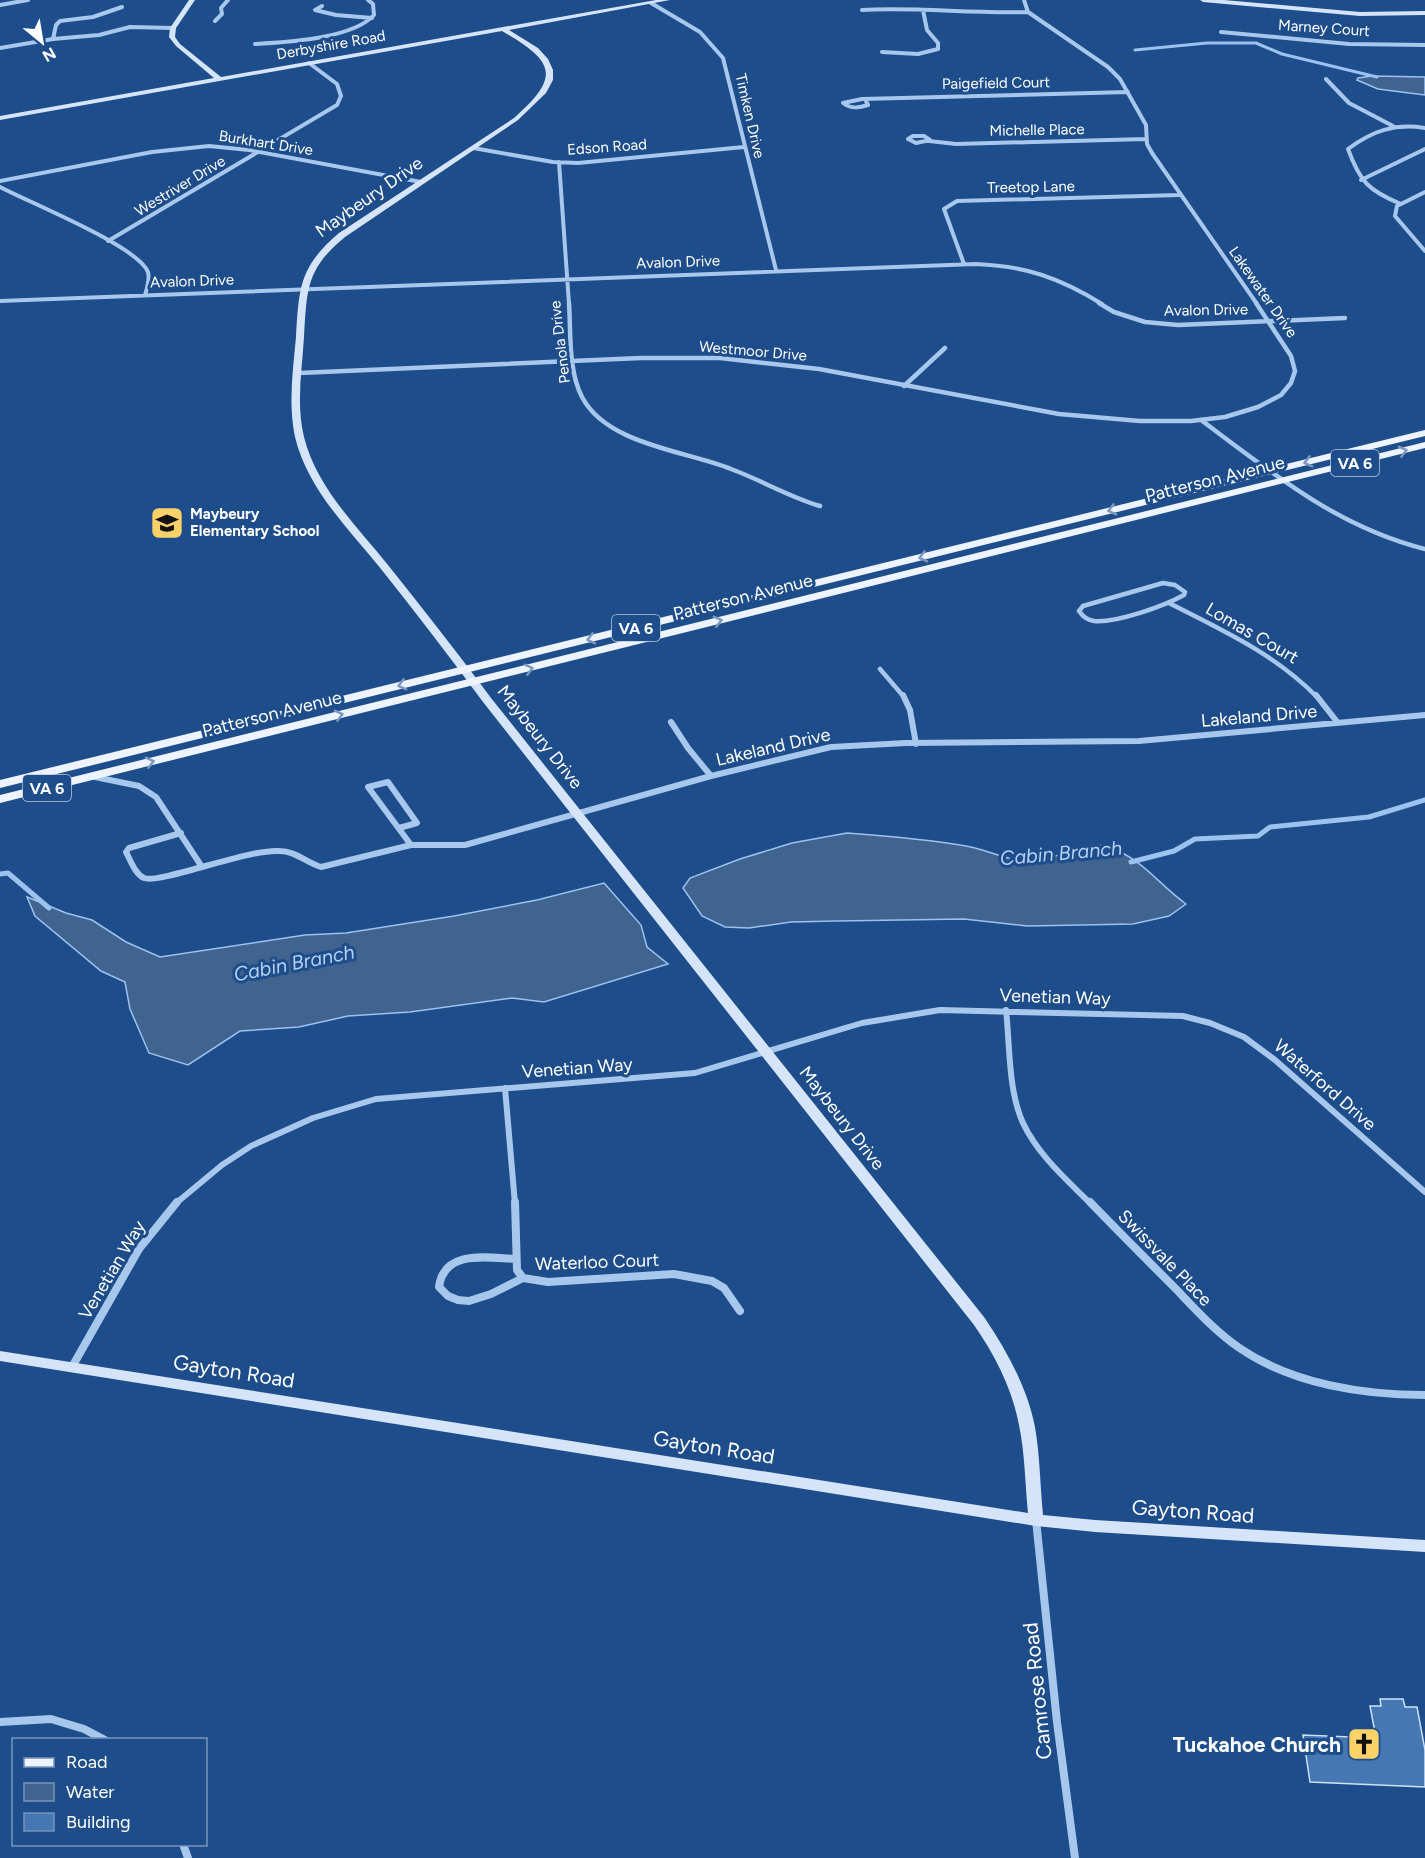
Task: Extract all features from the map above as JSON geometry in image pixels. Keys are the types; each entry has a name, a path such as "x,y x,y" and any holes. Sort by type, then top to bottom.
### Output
{"main road":[{"name":"Patterson Avenue","path":"0,784 1425,433"},
{"name":"Patterson Avenue","path":"0,799 1425,445"}],"street":[{"path":"0,5 28,0"},
{"path":"192,0 173,29 172,37 178,45 219,79"},
{"path":"215,21 222,14 221,8 228,0"},
{"path":"368,0 374,6 372,18"},
{"name":"Derbyshire Road","path":"0,118 667,0"},
{"path":"862,10 923,10 993,14 1028,12 1024,0"},
{"path":"1203,0 1279,4 1372,14 1425,13"},
{"name":"Timken Drive","path":"651,3 692,25 716,47 726,64 744,147 776,270"},
{"path":"322,6 315,10 336,15 372,18"},
{"path":"53,39 56,25 60,21 93,17 122,7"},
{"path":"882,52 918,54 938,49 938,43 927,30 923,10"},
{"name":"Lakewater Drive","path":"1028,12 1108,67 1120,79 1146,125 1148,147 1295,362 1295,379 1284,394 1260,407 1228,417 1201,420"},
{"path":"255,44 300,41 351,29 372,18"},
{"path":"0,48 113,32 173,29"},
{"name":"Maybeury Drive","path":"503,29 530,45 546,59 550,69 547,90 534,106 325,248 309,270 305,289 299,373 298,429 306,460 315,479 344,519 767,1052 996,1346 1013,1379 1025,1414 1036,1520"},
{"name":"Marney Court","path":"1221,32 1349,44 1425,45"},
{"name":"Westriver Drive","path":"108,242 332,109 340,99 341,92 337,84 309,63"},
{"path":"1326,79 1348,103 1393,126"},
{"name":"Paigefield Court","path":"866,101 868,105 858,108 846,106 843,103 854,99 866,101 883,98 1128,92"},
{"path":"1401,204 1367,187 1356,172 1348,149 1382,128 1393,126 1425,128"},
{"name":"Michelle Place","path":"929,141 929,138 920,136 908,140 918,143 929,141 957,144 1146,139"},
{"name":"Burkhart Drive","path":"0,181 180,147 219,147 260,152 421,182"},
{"name":"Edson Road","path":"473,148 559,162 599,162 744,147"},
{"path":"1361,180 1425,149"},
{"name":"Penola Drive","path":"559,162 574,378 581,396 592,411 622,432 655,446 722,465 795,499 820,506"},
{"path":"0,187 138,259 147,270 149,284 145,295"},
{"path":"1425,192 1397,206 1395,216 1425,251"},
{"name":"Treetop Lane","path":"964,264 944,208 957,201 1179,195"},
{"name":"Avalon Drive","path":"0,301 964,264 1000,265 1044,274 1072,286 1114,312 1145,322 1178,325 1345,318"},
{"path":"904,386 945,348"},
{"name":"Westmoor Drive","path":"299,373 678,357 754,361 818,369 1049,414 1112,420 1201,420"},
{"path":"1201,420 1271,471 1352,523 1400,543 1425,549"},
{"name":"Lomas Court","path":"1169,603 1181,598 1185,592 1175,585 1163,583 1083,606 1079,611 1088,620 1100,621 1169,603 1283,665 1308,685 1324,702 1338,723"},
{"path":"880,669 906,695 916,744"},
{"name":"Lakeland Drive","path":"181,833 135,846 126,852 140,876 147,880 273,850 292,852 301,855 312,865 326,867 411,845 465,845 711,776 831,747 1139,741 1425,715"},
{"path":"671,722 688,748 711,776"},
{"path":"93,776 144,788 156,797 202,867"},
{"path":"399,828 417,823 388,782 369,787 411,845"},
{"name":"Venetian Way","path":"72,1367 137,1251 151,1231 191,1191 249,1148 298,1122 346,1106 416,1095 695,1072 862,1023 893,1016 940,1010 1006,1010 1194,1018"},
{"name":"Swissvale Place","path":"1006,1010 1016,1102 1032,1139 1047,1159 1211,1325 1254,1358 1298,1376 1361,1391 1425,1395"},
{"name":"Waterford Drive","path":"1194,1018 1244,1037 1275,1060 1425,1192"},
{"path":"505,1088 516,1218 517,1270 523,1278"},
{"name":"Waterloo Court","path":"516,1259 459,1260 445,1267 441,1272 439,1287 446,1296 466,1302 480,1300 523,1278 535,1282 553,1282 651,1275 692,1276 704,1278 723,1287 740,1311"},
{"name":"Gayton Road","path":"0,1356 1036,1520 1095,1526 1425,1546"},
{"name":"Camrose Road","path":"1036,1520 1055,1679 1057,1722 1076,1858"},
{"path":"0,1722 51,1719 84,1729 101,1738"}],"water":[{"path":"1372,76 1425,77 1425,95 1378,89 1357,80"},
{"path":"847,833 951,844 1024,861 1042,860 1081,848 1100,845 1121,852 1141,865 1186,904 1169,916 1133,924 1027,926 964,919 791,922 749,928 725,927 702,916 683,888 690,878 740,859 792,843"},
{"path":"604,883 641,925 647,947 668,964 544,1002 512,998 410,1012 348,1016 299,1027 240,1031 188,1065 149,1053 130,1009 125,982 101,971 35,916 27,897 66,913 92,920 126,942 160,957 305,935 346,933 454,916 537,900"}],"building":[{"name":"Tuckahoe Church","path":"1380,1699 1403,1699 1405,1707 1417,1707 1425,1750 1425,1787 1310,1782 1303,1735 1376,1738 1370,1706 1381,1706"}],"waterway":[{"path":"1135,50 1207,43 1256,43 1282,54 1377,77"},
{"name":"Cabin Branch","path":"1131,862 1174,851 1195,839 1258,836 1270,827 1369,817 1425,800"},
{"name":"Cabin Branch","path":"0,874 8,873 49,908"}],"place":[{"name":"Maybeury Elementary School","path":"167,523"},
{"name":"Tuckahoe Church","path":"1364,1744"}]}
